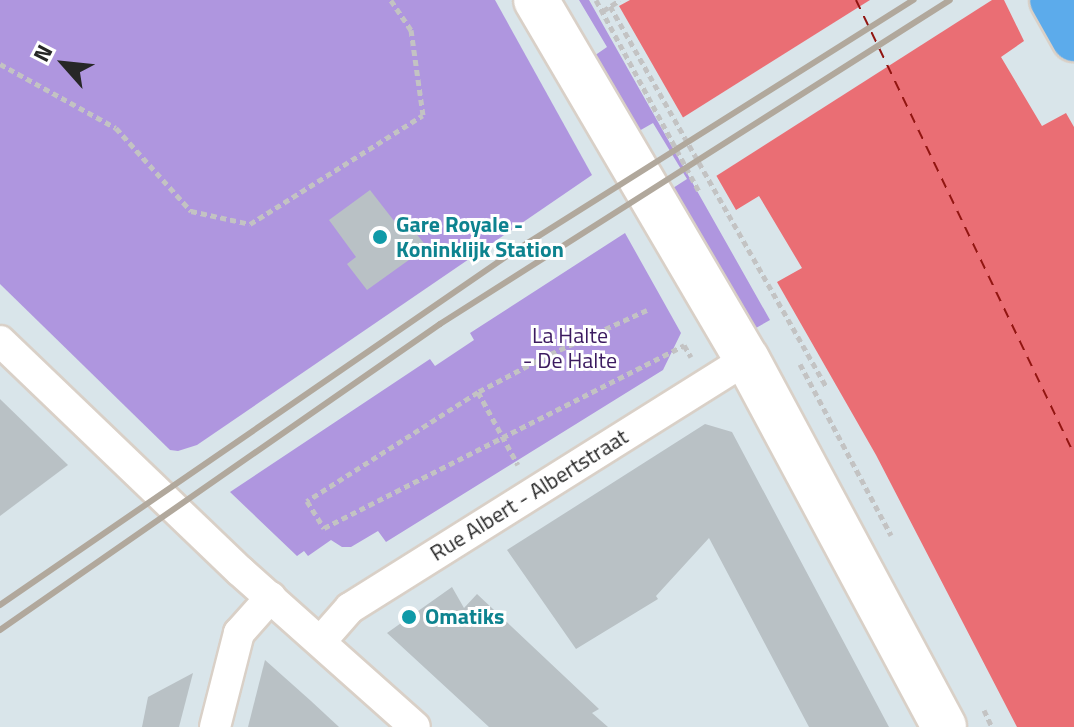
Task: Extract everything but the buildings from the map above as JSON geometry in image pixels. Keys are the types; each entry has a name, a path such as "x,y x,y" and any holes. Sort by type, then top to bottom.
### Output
{"main road":[{"path":"536,0 747,359 944,727"},
{"path":"1052,0 1074,39"}],"street":[{"path":"0,341 271,597 415,727"},
{"name":"Rue Albert - Albertstraat","path":"321,641 350,608 747,359"},
{"path":"215,727 239,633 271,597"}],"path":[{"path":"0,64 116,128 191,211 250,224 423,115 411,30 391,0"},
{"path":"603,11 620,0"},
{"path":"610,6 826,386"},
{"path":"647,310 558,350 478,392 307,501 324,528 505,439 684,345 695,365"},
{"path":"478,392 517,462"}],"green space":[{"path":"0,0 495,0 592,175 197,445 178,451 170,450 0,284"},
{"path":"579,0 589,0 770,320 756,328 673,188 687,179 653,123 639,131 594,56 607,47"},
{"name":"La Halte - De Halte","path":"625,233 681,333 663,370 386,542 378,531 351,547 342,547 331,540 308,556 304,551 297,556 230,492 430,359 435,366 474,340 470,333"}],"shaded area":[{"path":"630,0 1004,0 1024,41 1001,57 1042,126 1066,113 1074,127 1074,727 1017,727 876,455 777,282 802,268 759,196 736,210 619,6"}],"pier":[{"path":"870,0 992,0 713,178 679,120"}],"ferry route":[{"path":"856,0 1074,454"}],"railway":[{"path":"0,605 510,254 914,0"},
{"path":"0,630 440,324 950,0"}],"place":[{"name":"Gare Royale - Koninklijk Station","path":"380,237"},
{"name":"Omatiks","path":"409,617"}]}
